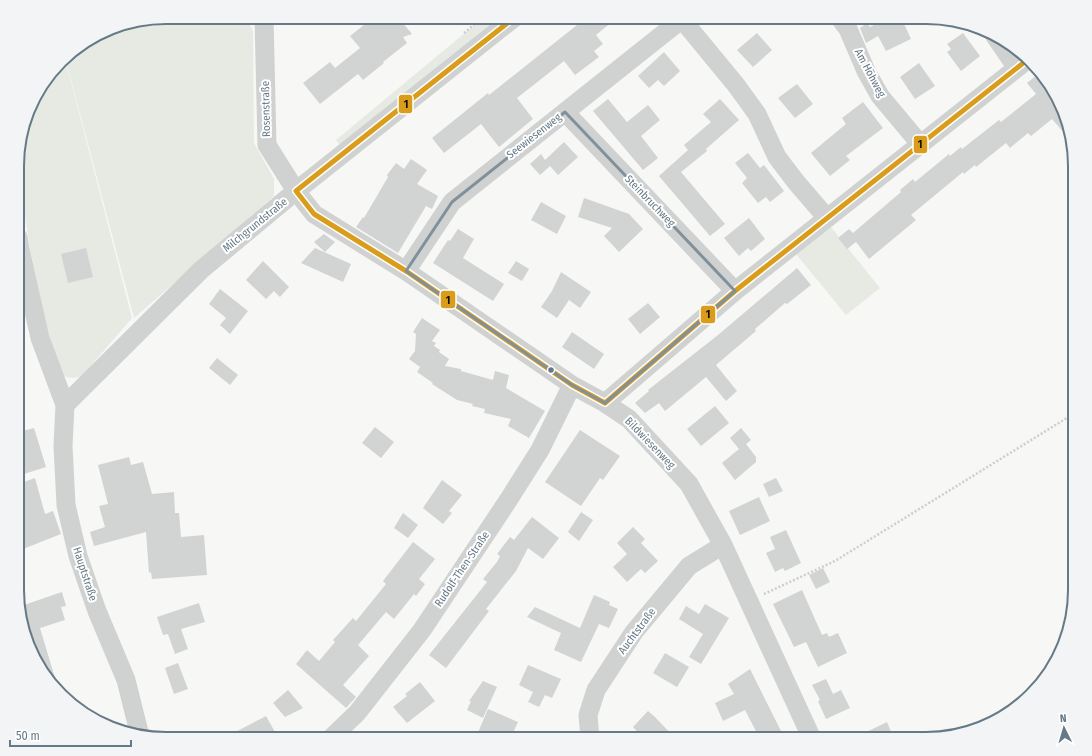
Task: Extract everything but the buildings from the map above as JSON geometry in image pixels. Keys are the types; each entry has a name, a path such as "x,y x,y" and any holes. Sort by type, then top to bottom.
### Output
{"street":[{"name":"Rosenstraße","path":"264,24 267,145 296,192"},
{"name":"Milchgrundstraße","path":"65,405 201,270 506,24"},
{"name":"Seewiesenweg","path":"406,271 452,202 674,24"},
{"name":"Seewiesenweg","path":"686,24 736,85 757,114 777,157 827,218"},
{"name":"Am Höhweg","path":"844,24 880,96 921,145"},
{"path":"605,403 735,291 1022,64 1009,50"},
{"name":"Steinbruchweg","path":"565,112 735,291"},
{"name":"Bildwiesenweg","path":"296,192 314,214 406,271 572,385 605,403 629,419 689,484 723,545 809,732"},
{"path":"24,265 40,338 65,405"},
{"name":"Rudolf-Then-Straße","path":"337,732 357,713 422,630 540,450 572,385"},
{"name":"Hauptstraße","path":"65,405 63,446 66,505 78,556 98,611 126,680 138,729"},
{"name":"Auchtstraße","path":"589,732 588,715 596,690 634,632 688,566 723,545"}],"path":[{"path":"459,38 475,24"},
{"path":"749,601 835,561 1068,417"}],"highlighted area":[{"path":"565,112 735,291 605,403 572,385 406,271 452,202"}],"shaded area":[{"path":"250,24 253,31 254,143 274,179 274,196 134,318 67,64 79,53 111,35 147,25"},
{"path":"476,24 490,24 340,145 336,140"},
{"path":"66,64 132,318 82,376 75,378 66,377 59,371 47,327 30,249 24,210 25,147 35,111 53,79"},
{"path":"830,226 880,288 846,315 796,254"}],"transit line":[{"name":"1","path":"296,191 506,24"},
{"name":"1","path":"605,403 735,291 1024,62"},
{"name":"1","path":"296,191 314,214 406,271 572,385 605,403"}]}
